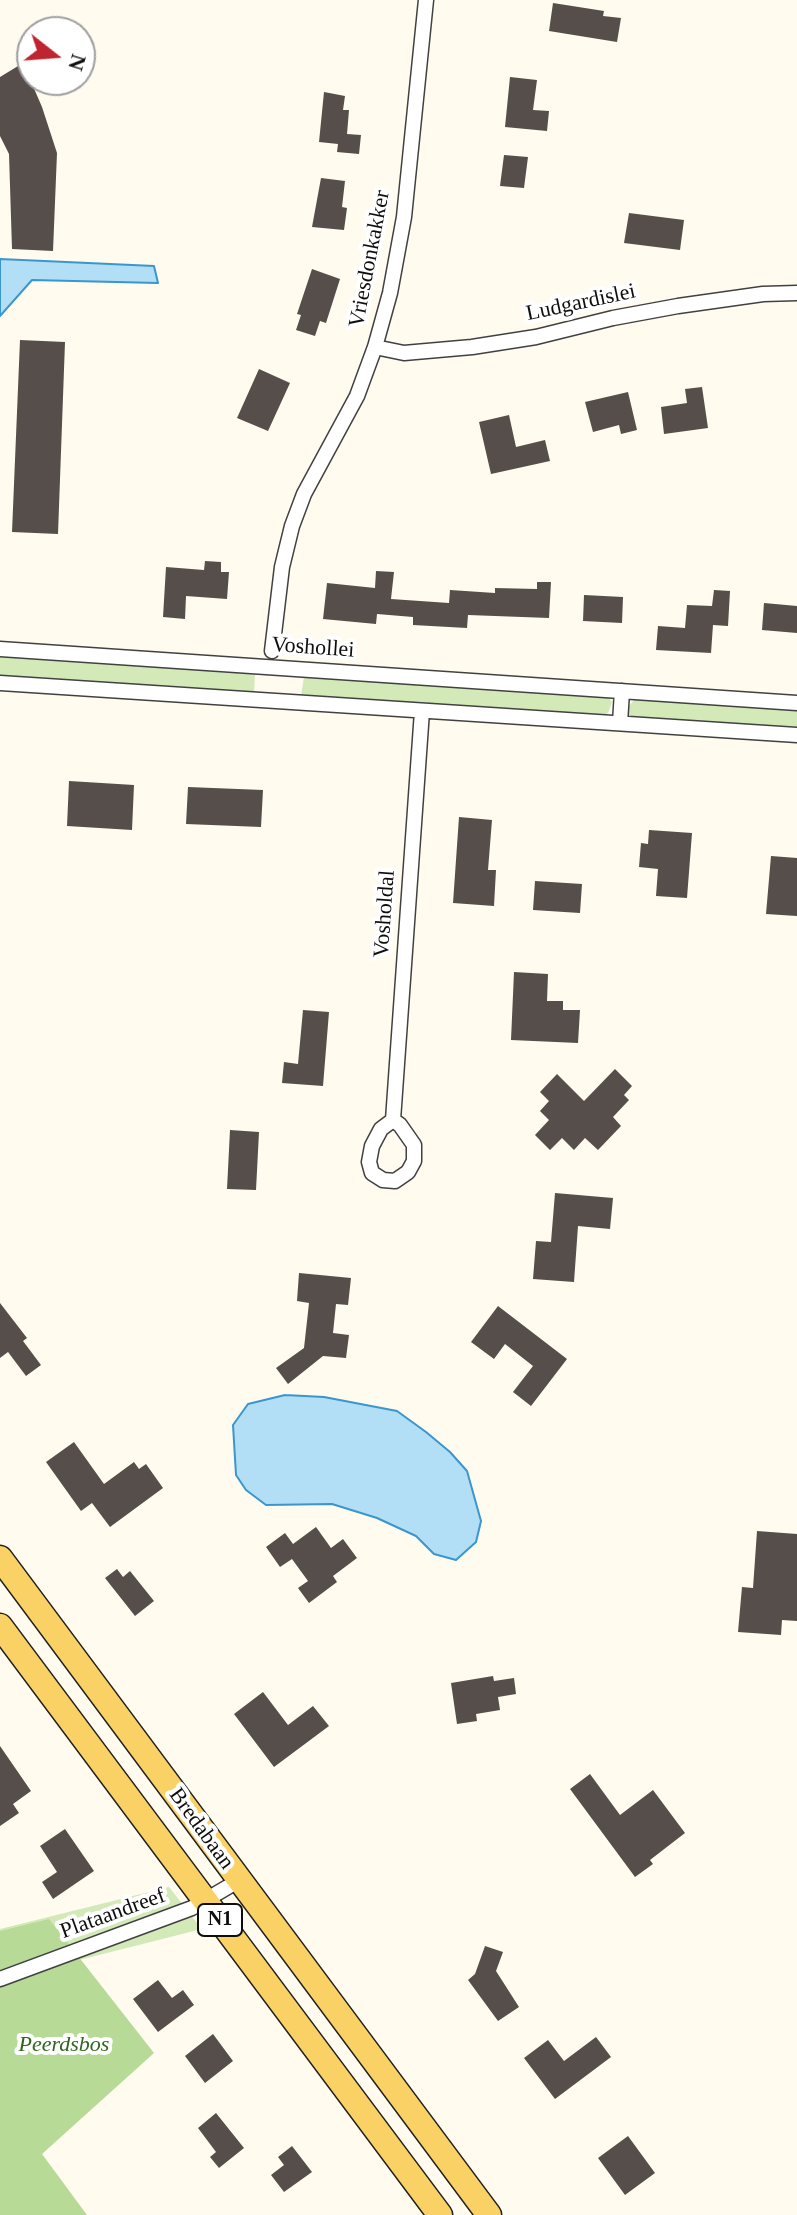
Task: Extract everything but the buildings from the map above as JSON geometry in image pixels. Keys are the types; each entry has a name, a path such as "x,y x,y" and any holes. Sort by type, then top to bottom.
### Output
{"main road":[{"name":"Bredabaan","path":"0,1558 489,2215"},
{"name":"Bredabaan","path":"0,1626 440,2215"}],"street":[{"name":"Vriesdonkakker","path":"272,651 282,567 292,526 304,494 357,396 390,293 404,217 426,0"},
{"name":"Ludgardislei","path":"375,347 404,353 472,347 536,337 678,306 763,294 797,293"},
{"name":"Voshollei","path":"0,649 797,703"},
{"path":"0,683 797,735"},
{"path":"620,723 622,691"},
{"name":"Vosholdal","path":"393,1120 422,711"},
{"name":"Plataandreef","path":"0,1979 206,1901 238,1881"}],"green space":[{"path":"0,656 255,673 254,692 0,675"},
{"path":"304,677 608,697 612,702 608,713 603,716 301,696"},
{"path":"636,698 797,709 797,729 634,718 628,714 628,707"},
{"name":"Peerdsbos","path":"169,1887 202,1929 0,1980 0,1929"},
{"name":"Peerdsbos","path":"49,1919 154,2053 42,2154 87,2215 0,2215 0,1931"}],"water":[{"path":"0,259 154,266 158,283 32,280 0,316"},
{"path":"285,1395 324,1397 397,1411 426,1432 467,1471 481,1521 476,1542 456,1560 434,1554 416,1536 377,1518 332,1504 266,1505 246,1490 236,1475 233,1425 248,1404"}]}
